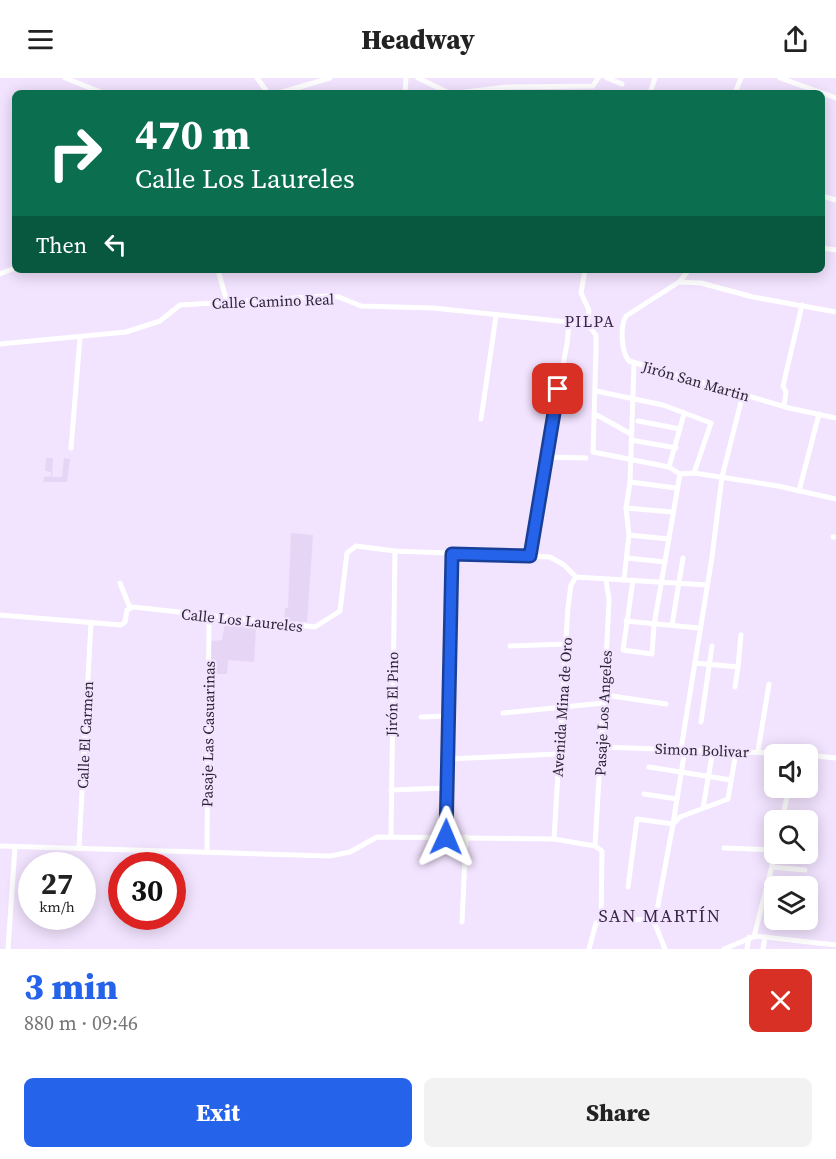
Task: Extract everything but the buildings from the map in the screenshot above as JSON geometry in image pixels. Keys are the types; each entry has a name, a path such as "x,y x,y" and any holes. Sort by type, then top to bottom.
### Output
{"street":[{"path":"64,78 95,90"},
{"path":"289,90 330,78"},
{"path":"418,78 443,90"},
{"path":"607,78 622,84"},
{"path":"780,78 814,90"},
{"path":"482,90 507,87 578,87 597,81"},
{"path":"77,90 78,84"},
{"path":"219,273 226,302"},
{"path":"584,273 581,292 589,310 587,324 596,335 593,452 669,467 681,474 694,473 722,477 836,499"},
{"path":"679,282 686,273"},
{"path":"679,282 702,283 836,312"},
{"name":"Jirón San Martin","path":"679,282 626,316 622,324 624,353 634,364 784,406 836,418"},
{"name":"Calle Camino Real","path":"0,344 126,332 160,321 180,305 328,296 339,297 361,306 433,308 587,324"},
{"path":"784,406 786,392 783,386 802,305"},
{"path":"481,419 496,316"},
{"path":"530,556 569,323"},
{"path":"71,448 80,338"},
{"path":"624,579 629,535 626,508 630,482 634,364"},
{"path":"596,391 663,405 711,424 694,473"},
{"path":"665,949 655,921 682,773 683,749 699,628 722,477 743,394"},
{"path":"595,414 631,437 676,448"},
{"path":"669,467 684,414"},
{"path":"799,491 819,414"},
{"path":"638,421 680,429"},
{"path":"545,457 586,458"},
{"path":"633,580 622,650 652,654 654,625 672,512 681,474"},
{"path":"630,482 676,488"},
{"path":"626,508 672,512"},
{"path":"629,535 669,539"},
{"name":"Calle Los Laureles","path":"129,608 315,627 340,611 350,550 356,546 395,551 555,558 576,577"},
{"name":"Jirón El Pino","path":"391,837 395,551"},
{"path":"446,837 452,554"},
{"path":"627,558 665,562"},
{"path":"672,625 683,558"},
{"path":"576,577 707,585"},
{"name":"Avenida Mina de Oro","path":"554,839 568,607 572,585 576,577"},
{"name":"Pasaje Los Angeles","path":"601,921 598,847 609,600 606,580"},
{"path":"0,615 122,625 129,608 120,583"},
{"name":"Pasaje Las Casuarinas","path":"207,852 209,615"},
{"path":"626,621 699,628"},
{"name":"Calle El Carmen","path":"79,848 91,622"},
{"path":"735,687 741,635"},
{"path":"510,646 566,644"},
{"path":"701,722 712,646"},
{"path":"695,663 738,667"},
{"path":"758,751 769,684"},
{"path":"604,695 666,704"},
{"path":"503,713 604,703"},
{"path":"421,717 447,716"},
{"name":"Simon Bolivar","path":"601,747 764,751"},
{"path":"703,808 713,750"},
{"path":"673,824 680,817 727,801 736,752"},
{"path":"446,759 558,754"},
{"name":"Simon Bolivar","path":"818,756 836,758"},
{"path":"649,768 731,780"},
{"path":"391,790 446,788"},
{"path":"644,794 677,799"},
{"path":"628,886 637,819 673,824"},
{"path":"0,846 330,856 350,852 376,837 466,837 554,839 598,847"},
{"path":"462,922 466,837"},
{"path":"9,949 15,847"},
{"path":"724,848 764,851"},
{"path":"747,949 773,864"},
{"path":"772,867 805,870"},
{"path":"589,949 596,923 645,918 655,921"},
{"path":"724,949 751,937 821,946 836,945"},
{"path":"763,949 765,937"}],"shaded area":[{"path":"46,458 53,458 52,477 62,477 64,458 70,459 67,482 43,482 44,477 51,476 51,472 45,471"},
{"path":"291,533 313,535 307,622 284,621 285,608 288,608"},
{"path":"225,623 256,627 254,662 228,660 227,674 213,674 210,671 211,641 222,640"}],"district":[{"name":"PILPA","path":"590,321"},
{"name":"SAN MARTÍN","path":"660,915"}],"route":[{"path":"446,837 452,554 530,556 558,389"}]}
